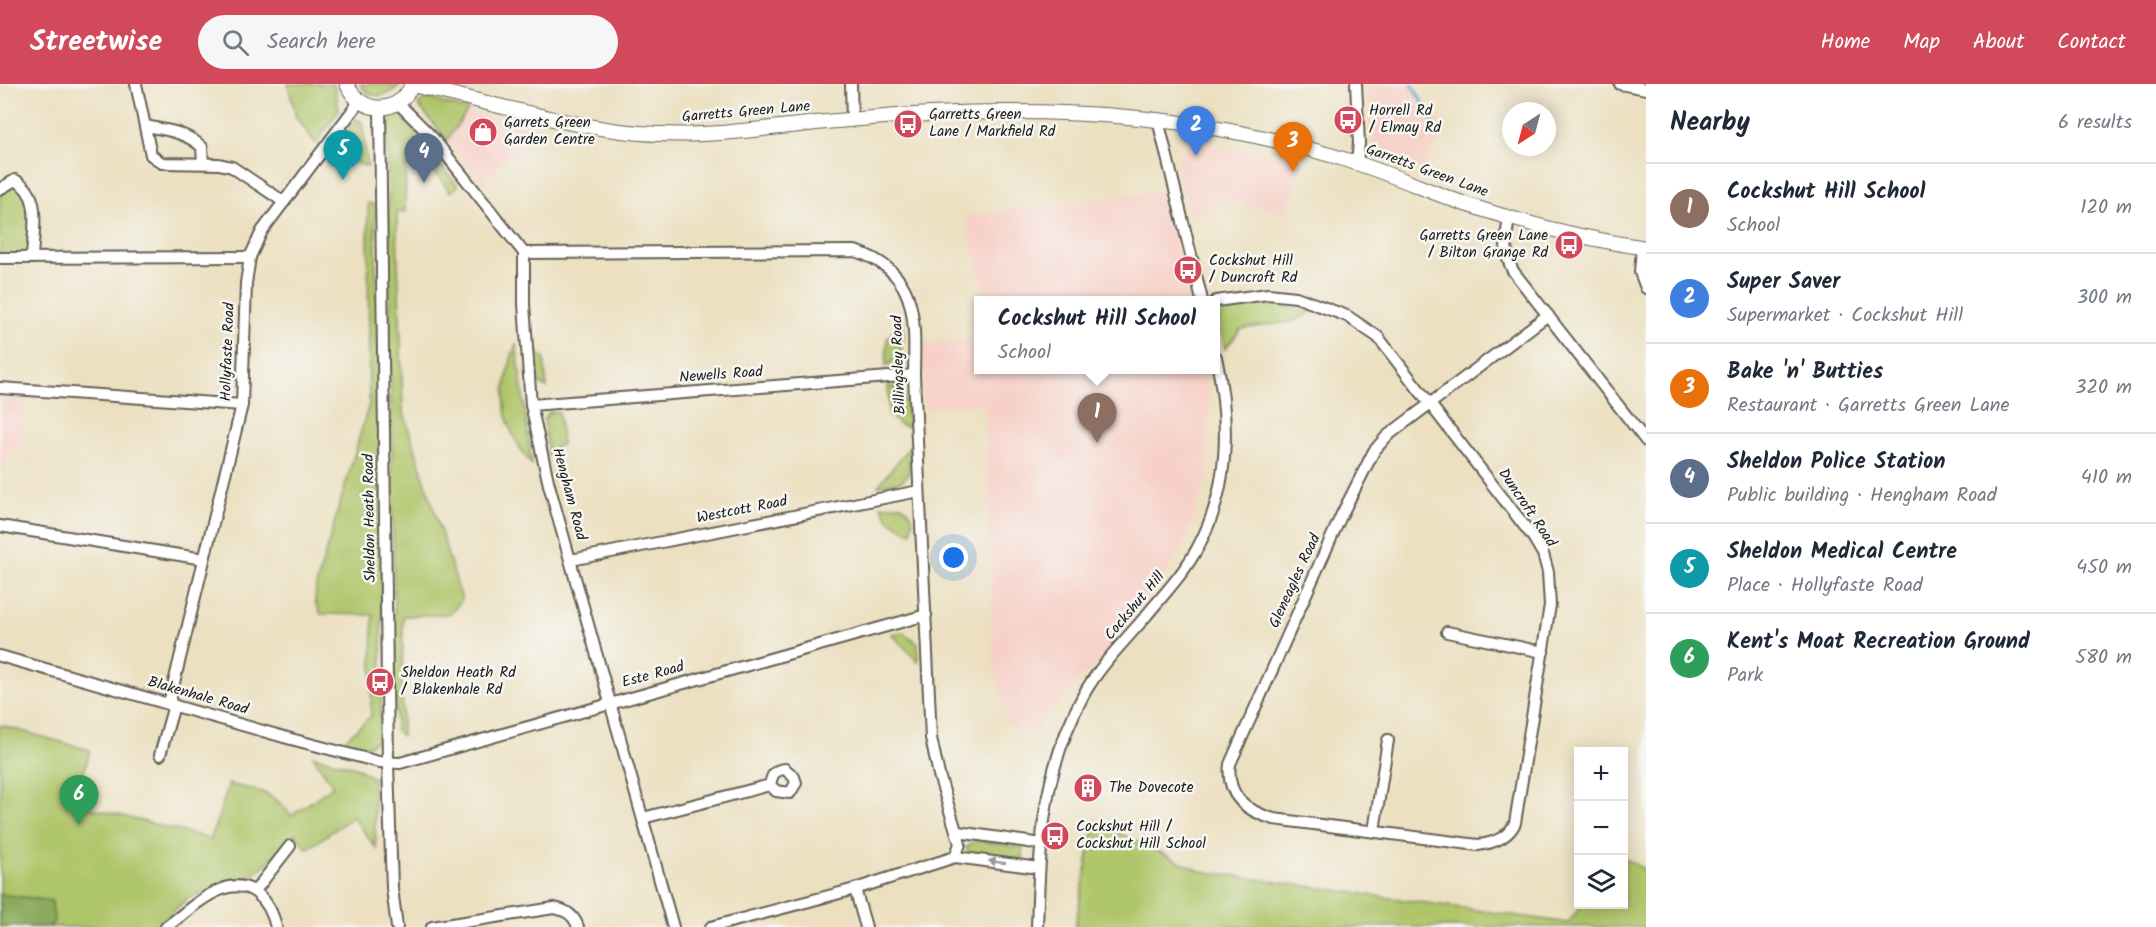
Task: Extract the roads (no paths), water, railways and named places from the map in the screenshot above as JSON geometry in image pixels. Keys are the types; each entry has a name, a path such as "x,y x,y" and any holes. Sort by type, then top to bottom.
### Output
{"street":[{"path":"136,84 151,155 162,163 232,167 285,202"},
{"path":"346,84 359,102 380,108 398,103 412,85"},
{"path":"851,84 852,119"},
{"path":"1356,84 1359,143 1357,163"},
{"path":"1620,84 1645,88"},
{"name":"Garretts Green Lane","path":"412,85 592,126 657,134 724,132 852,119 983,113 1158,120 1239,132 1357,163 1509,217 1585,237 1644,248"},
{"name":"Hollyfaste Road","path":"160,755 204,559 242,405 246,284 250,256 262,231 359,102"},
{"path":"398,103 433,138 524,253"},
{"name":"Sheldon Heath Road","path":"380,108 388,764 392,888 397,927"},
{"path":"1158,120 1201,296"},
{"path":"146,126 192,138 202,147 203,164"},
{"path":"0,189 15,180 26,186 34,199 32,258"},
{"path":"1509,217 1506,257 1513,271 1646,441"},
{"path":"1644,248 1640,272 1646,288"},
{"name":"Billingsley Road","path":"524,253 844,250 864,254 890,270 903,285 911,303 915,322 914,375 931,738 939,775 958,832"},
{"name":"Hengham Road","path":"524,253 524,304 531,405 549,485 572,560 609,703 673,927"},
{"path":"0,258 108,255 250,256"},
{"name":"Duncroft Road","path":"1220,300 1280,294 1319,303 1347,315 1388,347 1533,537 1542,554 1551,587 1543,652 1515,823 1507,836 1489,844 1478,845 1374,831"},
{"name":"Gleneagles Road","path":"1374,831 1257,815 1244,806 1233,792 1230,764 1341,516 1374,451 1387,436 1548,315"},
{"name":"Cockshut Hill","path":"1037,927 1046,798 1057,752 1085,693 1097,674 1175,582 1198,548 1218,499 1225,450 1226,419 1224,391 1220,374"},
{"name":"Newells Road","path":"531,405 914,375"},
{"path":"0,388 242,405"},
{"name":"Westcott Road","path":"572,560 919,491"},
{"path":"0,526 204,559"},
{"name":"Este Road","path":"388,764 400,763 926,615"},
{"path":"1447,632 1543,652"},
{"name":"Blakenhale Road","path":"0,656 388,764"},
{"path":"1374,831 1388,740"},
{"path":"643,818 770,785"},
{"path":"955,857 960,844 958,832 1042,844"},
{"path":"255,891 290,846"},
{"path":"711,927 855,889 955,857 1040,868"},
{"path":"167,927 220,890 241,886 255,891 265,901 273,914 276,927"},
{"path":"855,889 866,927"},
{"path":"432,927 554,908 567,911 576,920 578,927"}],"waterway":[{"path":"1412,84 1438,132"}],"place":[{"name":"Horrell Rd / Elmay Rd","path":"1348,120"},
{"name":"Garretts Green Lane / Markfield Rd","path":"908,124"},
{"name":"Garrets Green Garden Centre","path":"483,132"},
{"name":"Super Saver","path":"1196,156"},
{"name":"Bake 'n' Butties","path":"1293,172"},
{"name":"Sheldon Medical Centre","path":"343,180"},
{"name":"Sheldon Police Station","path":"424,183"},
{"name":"Garretts Green Lane / Bilton Grange Rd","path":"1569,245"},
{"name":"Cockshut Hill / Duncroft Rd","path":"1188,270"},
{"name":"Cockshut Hill School","path":"1097,443"},
{"name":"Sheldon Heath Rd / Blakenhale Rd","path":"380,682"},
{"name":"The Dovecote","path":"1088,788"},
{"name":"Kent's Moat Recreation Ground","path":"79,825"},
{"name":"Cockshut Hill / Cockshut Hill School","path":"1055,836"}]}
